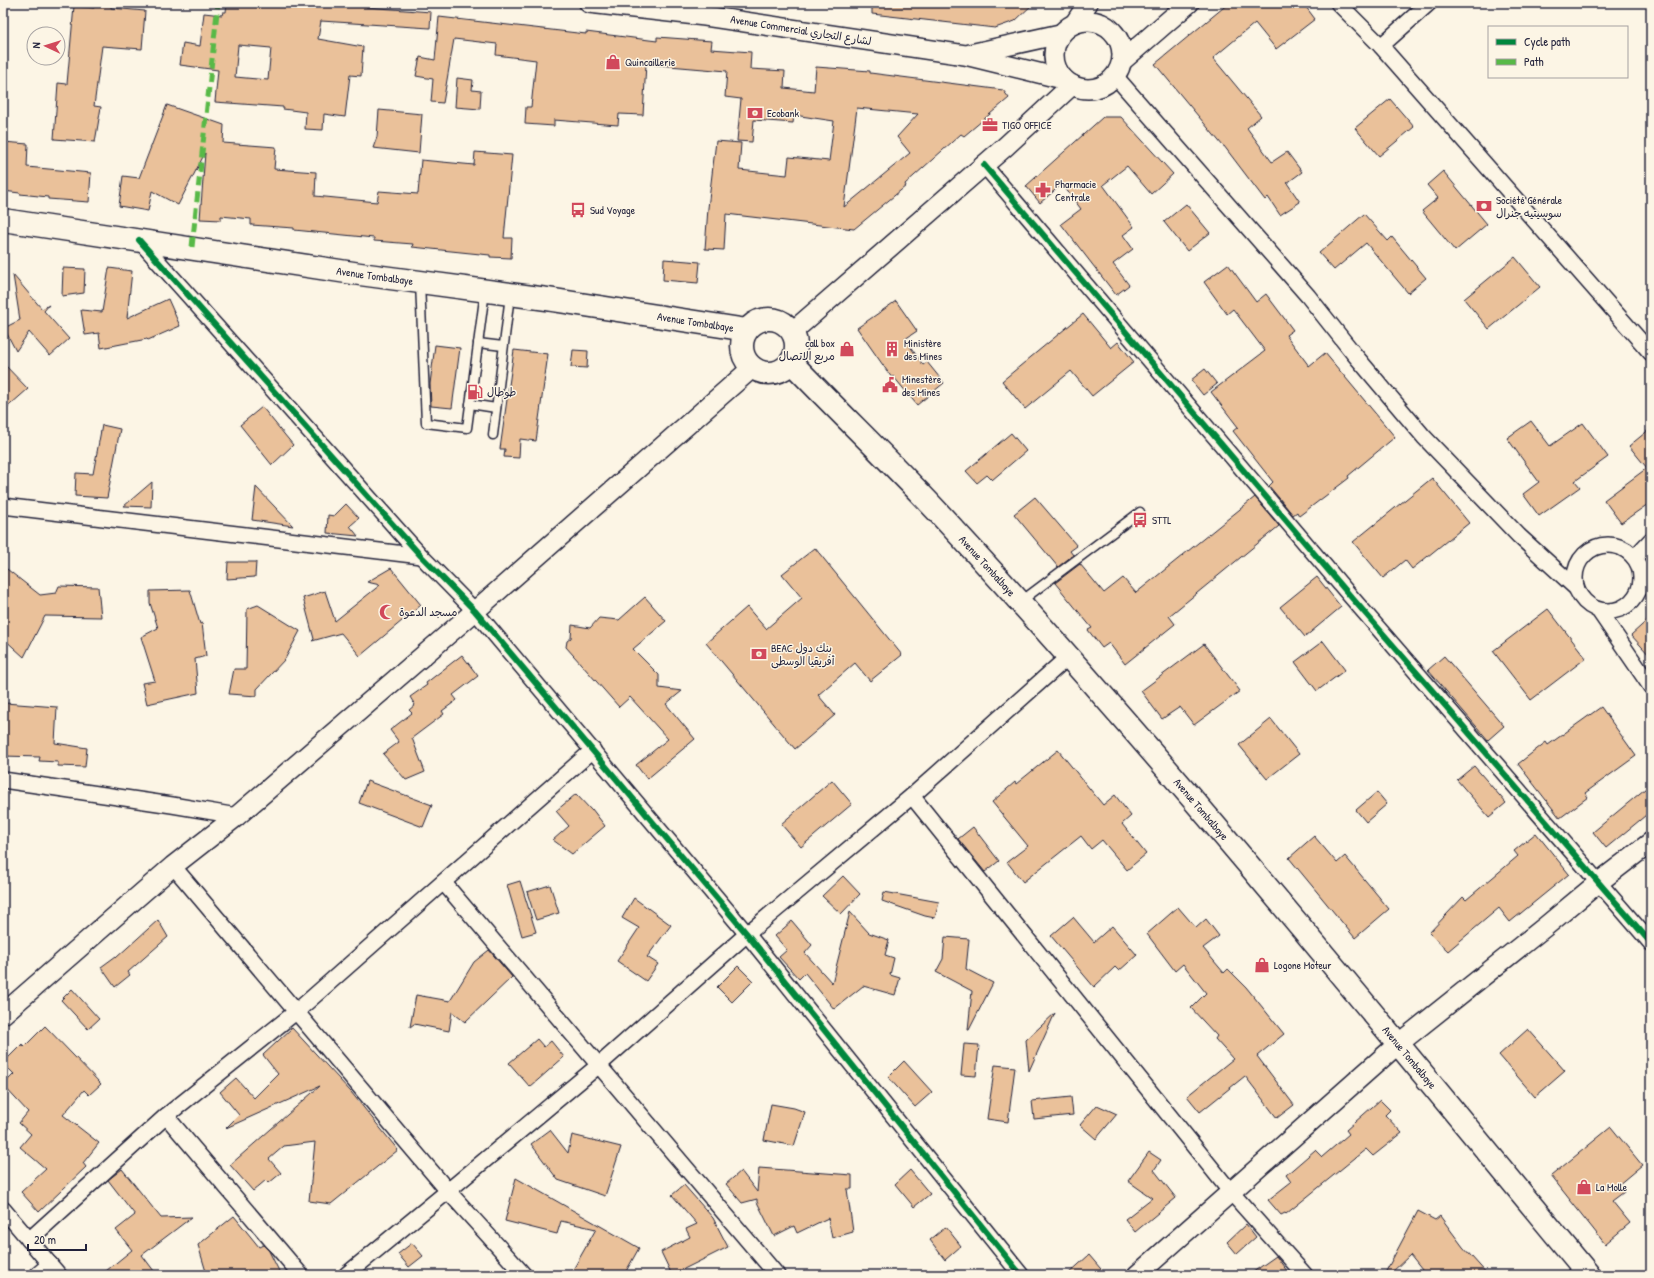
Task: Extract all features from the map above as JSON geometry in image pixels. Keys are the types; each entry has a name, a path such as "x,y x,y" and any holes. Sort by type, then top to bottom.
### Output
{"main road":[{"name":"Avenue Tombalbaye","path":"3,220 747,330"},
{"path":"770,319 779,321 786,325 792,332 796,342 795,353 791,362 783,370 773,373 762,373 752,368 745,360 742,350 742,340 747,330 753,324 761,320 770,319"},
{"name":"Avenue Tombalbaye","path":"791,362 934,509 1020,602 1161,761 1589,1275"}],"street":[{"name":"Avenue Commercial لشارع التجاري","path":"589,3 705,9 965,55 1068,82"},
{"path":"1075,23 1088,3"},
{"path":"1189,3 1118,68 1106,84 1095,89 1083,89 1068,82 1058,71 1054,62 1056,43 1060,34 1069,26 1089,20 1103,24 1114,33 1121,46 1118,68 1308,296 1354,354 1424,436 1519,536 1576,588 1584,602 1599,611 1651,687"},
{"path":"1338,3 1381,46 1651,353"},
{"path":"1381,46 1429,3"},
{"path":"965,55 1060,34"},
{"path":"792,332 984,165 1068,82"},
{"path":"984,165 1336,578 1651,943"},
{"path":"139,240 421,556 475,611 747,934 1021,1275"},
{"path":"3,1014 173,866 237,816 475,611 752,368"},
{"path":"3,506 421,556"},
{"path":"1634,557 1651,540"},
{"path":"1576,588 1576,568 1587,552 1606,544 1616,545 1626,549 1640,566 1642,577 1639,592 1629,605 1615,611 1599,611"},
{"path":"346,1275 599,1065 747,934 912,796 1068,656"},
{"path":"29,1240 166,1116 297,1011 444,883 593,750"},
{"path":"3,780 237,816"},
{"path":"912,796 1230,1191 1305,1275"},
{"path":"1137,1275 1230,1191 1398,1044 1546,926 1598,882 1651,842"},
{"path":"173,866 448,1191 524,1275"},
{"path":"444,883 777,1275"},
{"path":"166,1116 301,1275"},
{"path":"3,1209 54,1270 37,1275"}],"lane":[{"path":"420,282 426,423 467,428 485,291"},
{"path":"493,435 510,294"},
{"path":"478,343 503,346"},
{"path":"470,404 496,408"},
{"path":"1020,602 1140,512"}],"building":[{"path":"95,3 111,3 111,8 145,11 142,49 102,46 94,106 101,107 95,142 54,139 58,83 67,84 74,6 94,8"},
{"path":"227,3 355,3 366,4 366,7 431,12 430,28 321,21 318,39 363,47 361,76 350,75 345,117 324,114 323,130 305,129 306,112 283,109 283,107 215,102 218,70 180,65 183,43 200,46 204,13 222,15 223,12 226,12","holes":["238,45 271,48 268,80 235,77"]},
{"path":"872,3 1034,3 1015,21 995,28 872,14"},
{"path":"1229,3 1303,3 1315,19 1276,49 1255,23 1213,58 1261,116 1247,128 1272,162 1287,152 1302,172 1287,183 1300,202 1280,215 1268,197 1265,200 1224,146 1155,64"},
{"path":"439,17 657,41 657,37 712,41 711,49 751,52 750,69 785,71 784,88 814,91 816,67 870,71 870,73 1003,90 1009,98 964,136 961,134 905,184 906,186 854,229 726,214 724,250 705,249 716,141 741,143 739,170 787,175 789,157 829,161 834,121 794,115 793,123 754,120 752,142 737,141 741,99 725,97 727,71 646,64 643,115 619,114 618,125 554,120 554,126 525,124 526,107 531,107 536,60 496,55 497,44 454,39 443,103 431,102 433,79 416,76 420,57 435,60","holes":["857,108 918,114 897,137 910,153 844,207"]},
{"path":"457,78 473,80 472,90 481,91 480,109 455,107"},
{"path":"1390,99 1414,127 1379,156 1355,128"},
{"path":"167,105 224,125 223,143 276,147 274,169 316,172 315,196 377,202 379,191 418,194 421,160 474,165 475,152 512,155 504,238 512,238 511,258 490,257 490,255 412,247 413,244 374,241 374,238 294,230 294,228 251,225 251,219 221,216 221,220 200,219 205,153 178,205 152,191 148,211 119,206 123,176 139,178"},
{"path":"379,110 422,114 419,153 373,148 377,137"},
{"path":"1103,117 1121,117 1173,174 1151,194 1127,166 1103,185 1134,227 1123,235 1133,249 1113,264 1129,285 1116,295 1061,224 1081,209 1062,184 1040,203 1026,186"},
{"path":"3,142 28,144 27,167 91,173 89,202 48,199 48,197 3,191"},
{"path":"1443,171 1487,224 1455,251 1422,211 1438,198 1427,185"},
{"path":"1186,204 1210,233 1187,251 1164,222"},
{"path":"1364,214 1388,241 1392,237 1426,278 1408,293 1366,243 1334,270 1319,253"},
{"path":"1515,257 1540,287 1489,329 1464,299"},
{"path":"664,259 700,262 698,283 663,280"},
{"path":"1228,264 1256,302 1266,294 1293,330 1286,335 1309,366 1325,353 1395,437 1348,476 1349,478 1299,516 1297,512 1293,515 1269,486 1273,482 1233,431 1238,427 1211,392 1265,351 1233,309 1227,314 1204,282"},
{"path":"63,268 85,269 84,293 62,296"},
{"path":"109,268 132,271 127,318 168,299 180,326 148,340 101,348 99,333 85,335 81,310 102,312"},
{"path":"13,275 42,309 49,305 44,311 69,339 50,356 29,332 16,351 4,328 20,320"},
{"name":"Ministère des Mines","path":"896,301 917,331 905,339 923,365 927,362 944,383 917,405 893,376 892,378 857,328"},
{"path":"1083,314 1111,348 1118,342 1134,362 1092,396 1071,371 1025,409 1002,381"},
{"path":"435,345 460,348 452,408 431,406 430,384"},
{"path":"514,350 548,354 536,441 520,439 519,458 504,457 505,449 500,449"},
{"path":"573,350 588,351 587,368 571,367"},
{"path":"3,363 28,389 3,411"},
{"path":"1205,369 1217,384 1203,395 1191,380"},
{"path":"262,407 293,445 272,465 240,425"},
{"path":"1531,421 1550,446 1583,423 1608,457 1575,481 1580,487 1539,516 1523,494 1539,482 1507,438"},
{"path":"102,425 120,429 107,498 75,496 76,473 93,474"},
{"path":"1651,428 1651,502 1621,523 1604,500 1647,468 1629,446"},
{"path":"1011,433 1026,451 992,480 987,475 977,483 966,471"},
{"path":"1432,478 1469,523 1412,569 1405,560 1383,578 1353,542"},
{"path":"152,482 151,507 124,506"},
{"path":"256,487 293,526 252,520"},
{"path":"1035,497 1077,546 1070,551 1073,555 1058,567 1014,514"},
{"path":"1255,497 1279,526 1169,616 1175,624 1125,664 1109,643 1102,648 1088,630 1092,628 1055,583 1080,564 1104,593 1123,578 1136,593"},
{"path":"346,504 359,518 350,526 358,536 327,533 328,515 334,516"},
{"path":"815,548 902,655 870,681 855,663 818,695 835,715 795,749 706,643 747,607 766,629 802,598 782,574"},
{"path":"228,562 256,562 255,577 227,579"},
{"path":"3,566 40,595 56,593 59,586 98,587 101,617 45,616 24,657 3,638"},
{"name":"مسجد الدعوة","path":"391,568 421,605 360,656 341,633 312,641 314,639 303,598 325,591 335,621 380,585 367,582"},
{"path":"1317,577 1341,607 1305,637 1280,607"},
{"path":"190,590 200,624 202,623 206,656 195,659 198,693 147,704 142,683 155,681 141,637 158,628 150,603 150,591"},
{"path":"645,597 666,621 633,649 659,675 659,688 682,691 666,704 695,739 647,779 636,765 668,739 630,697 619,707 566,647 567,641 571,638 572,625 590,628 599,618 619,620"},
{"path":"258,605 300,631 285,659 257,689 257,696 229,694 234,669 246,669 247,609"},
{"path":"1548,609 1586,658 1531,700 1493,651"},
{"path":"1651,617 1651,657 1631,635"},
{"path":"1323,641 1345,670 1317,691 1295,662"},
{"path":"1204,644 1240,691 1194,725 1180,707 1162,719 1141,691"},
{"path":"462,655 478,676 453,695 457,700 442,711 444,714 412,738 425,772 406,780 383,754 399,742 390,730 412,713 409,710 415,705 410,697 427,685 426,683"},
{"path":"1444,656 1504,726 1488,740 1428,670"},
{"path":"5,703 57,707 55,743 87,748 85,767 58,766 58,762 39,761 40,757 3,756"},
{"path":"1601,707 1636,756 1585,793 1588,797 1560,818 1518,764 1546,742 1548,745"},
{"path":"1271,719 1299,754 1267,779 1239,745"},
{"path":"1058,750 1103,805 1115,795 1131,816 1122,824 1146,854 1127,870 1102,840 1091,849 1081,836 1023,882 1007,862 1028,846 992,802 1015,782 1016,784"},
{"path":"1474,766 1506,803 1489,817 1457,780"},
{"path":"832,780 852,804 801,847 781,824"},
{"path":"367,781 432,805 423,827 359,803"},
{"path":"1651,784 1651,811 1606,848 1593,832"},
{"path":"1377,792 1387,804 1366,822 1356,810"},
{"path":"576,794 591,810 592,809 605,826 572,854 553,840 569,826 556,811"},
{"path":"973,827 999,861 985,872 958,839"},
{"path":"1536,833 1569,874 1510,922 1499,908 1448,951 1429,933 1463,897 1466,900 1518,856 1514,851"},
{"path":"1314,836 1337,863 1345,856 1389,909 1355,938 1289,858"},
{"path":"843,876 860,894 841,914 822,896"},
{"path":"520,881 536,932 522,936 507,885"},
{"path":"550,885 559,913 536,920 527,892"},
{"path":"884,892 939,902 935,918 882,901"},
{"path":"634,898 671,925 647,957 658,964 646,981 617,961 639,928 622,918"},
{"path":"1178,907 1196,928 1206,919 1219,936 1203,948 1224,973 1228,969 1246,987 1284,1034 1257,1056 1294,1105 1277,1118 1245,1076 1200,1112 1187,1096 1233,1059 1215,1039 1217,1036 1191,1008 1206,993 1183,964 1175,971 1147,934"},
{"path":"850,912 869,933 889,940 885,955 894,958 890,975 900,978 895,995 863,986 834,1009 805,973 799,979 779,957 787,950 775,936 792,921 812,945 805,953 832,983"},
{"path":"1073,917 1094,942 1112,926 1137,955 1119,971 1115,967 1094,987 1051,936"},
{"path":"158,920 168,937 128,972 130,975 115,987 101,967 116,956 117,957"},
{"path":"945,937 969,939 966,969 993,983 969,1030 972,991 936,972 943,959"},
{"path":"489,950 512,977 465,1022 452,1012 449,1031 414,1024 410,1027 416,995 450,1001 474,962"},
{"path":"738,966 753,981 732,1002 717,987"},
{"path":"72,989 99,1019 88,1029 61,1000"},
{"path":"1055,1013 1029,1071 1026,1040"},
{"path":"45,1026 101,1084 89,1095 84,1090 63,1115 99,1143 83,1163 86,1167 39,1212 21,1192 46,1169 20,1147 31,1134 19,1123 28,1112 3,1085 14,1074 3,1063 22,1044 24,1047"},
{"path":"292,1028 351,1092 398,1150 331,1204 309,1201 315,1142 284,1146 269,1159 281,1173 269,1183 266,1180 253,1191 230,1165 320,1086 226,1128 239,1115 220,1092 236,1078 254,1098 278,1074 263,1055"},
{"path":"1528,1029 1565,1071 1535,1097 1499,1055"},
{"path":"537,1039 544,1047 551,1041 564,1057 530,1087 509,1063"},
{"path":"964,1044 979,1045 976,1076 961,1075"},
{"path":"904,1061 932,1092 915,1107 888,1077"},
{"path":"995,1065 1015,1067 1008,1122 987,1119"},
{"path":"1071,1097 1073,1115 1034,1119 1032,1101"},
{"path":"1380,1100 1390,1110 1385,1115 1402,1133 1373,1156 1366,1149 1286,1214 1281,1215 1268,1200 1291,1182 1286,1175 1315,1150 1322,1157 1349,1134 1346,1130"},
{"path":"771,1104 794,1108 805,1112 794,1146 764,1140"},
{"path":"1097,1105 1117,1114 1096,1139 1080,1125"},
{"path":"1611,1127 1642,1165 1618,1185 1624,1192 1612,1201 1630,1223 1605,1244 1551,1176"},
{"path":"550,1130 568,1153 572,1135 621,1147 605,1196 558,1180 531,1144"},
{"path":"1149,1152 1161,1160 1154,1170 1176,1198 1135,1232 1125,1219 1152,1198 1128,1181"},
{"path":"759,1168 852,1175 852,1189 847,1189 853,1232 832,1238 828,1218 797,1233 794,1226 774,1236 757,1202 757,1199 742,1203 726,1184 741,1171 757,1192"},
{"path":"122,1169 161,1218 192,1217 142,1255 157,1275 101,1275 132,1250 116,1230 135,1215 108,1180"},
{"path":"910,1170 930,1194 914,1207 895,1184"},
{"path":"516,1178 639,1248 624,1275 570,1275 596,1229 561,1221 557,1234 505,1221"},
{"path":"684,1185 713,1218 728,1247 672,1275 661,1252 690,1237 686,1229 697,1224 672,1195"},
{"path":"1418,1211 1435,1220 1440,1216 1463,1247 1488,1275 1426,1275 1410,1255 1389,1275 1384,1275"},
{"path":"234,1216 259,1247 263,1245 269,1251 281,1275 207,1275 198,1245"},
{"path":"1246,1224 1256,1237 1237,1254 1227,1242"},
{"path":"946,1227 961,1246 945,1260 930,1240"},
{"path":"412,1243 423,1256 409,1267 398,1254"},
{"path":"1089,1255 1106,1275 1067,1275"},
{"path":"1276,1256 1290,1275 1249,1275"}],"marked path":[{"path":"192,247 218,3"}],"cycle path":[{"path":"984,165 1346,591 1651,943"},
{"path":"139,240 421,556 475,611 747,934 1021,1275"}],"place":[{"name":"Quincaillerie","path":"613,62"},
{"name":"Ecobank","path":"755,113"},
{"name":"TIGO OFFICE","path":"990,125"},
{"name":"Pharmacie Centrale","path":"1043,190"},
{"name":"Société Générale سوسيتيه جنرال","path":"1484,206"},
{"name":"Sud Voyage","path":"578,210"},
{"name":"call box مربع الاتصال","path":"847,349"},
{"name":"Ministère des Mines","path":"892,349"},
{"name":"Minestère des Mines","path":"890,385"},
{"name":"طوطال","path":"475,392"},
{"name":"STTL","path":"1140,520"},
{"name":"مسجد الدعوة","path":"387,612"},
{"name":"BEAC بنك دول أفريقيا الوسطى","path":"759,654"},
{"name":"Logone Moteur","path":"1262,965"},
{"name":"La Molle","path":"1584,1187"}]}
